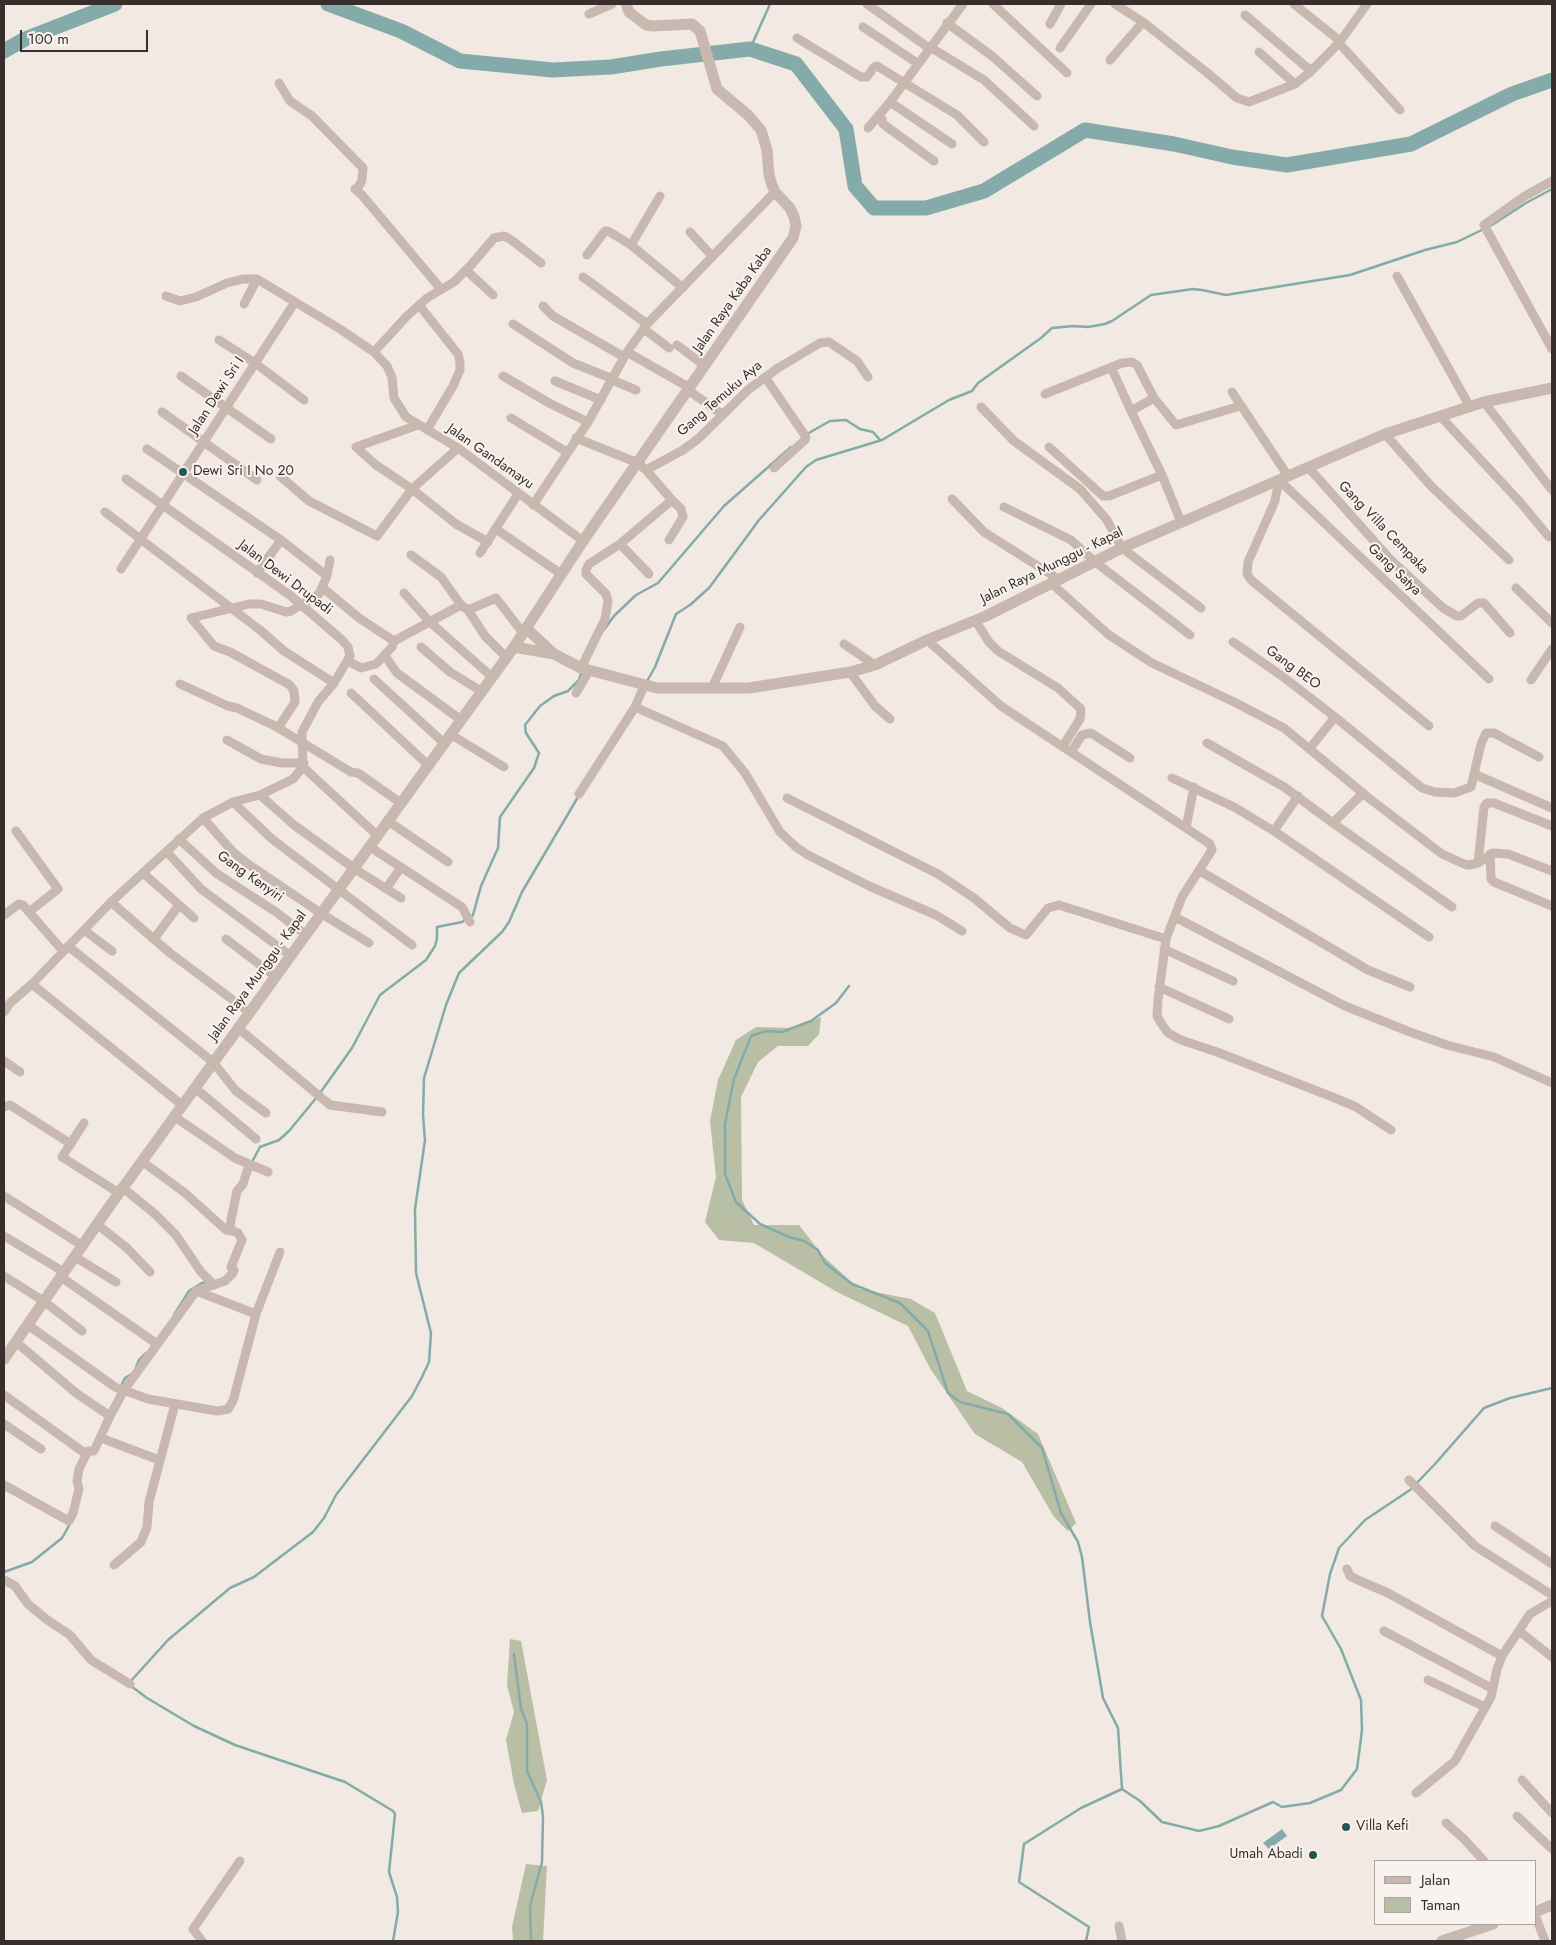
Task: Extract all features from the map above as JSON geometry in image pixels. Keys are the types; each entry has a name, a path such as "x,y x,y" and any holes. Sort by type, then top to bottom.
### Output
{"street":[{"path":"589,14 612,4"},
{"name":"Jalan Raya Kaba Kaba","path":"514,647 583,541 642,466 689,389 793,238 796,226 792,212 775,192 769,175 767,150 761,130 748,115 716,89 700,31 692,24 646,25 629,12 626,4"},
{"path":"867,4 929,48 984,80 1034,126"},
{"path":"868,128 890,102 963,4"},
{"path":"993,4 1067,73"},
{"path":"1050,24 1060,4"},
{"path":"1060,48 1091,4"},
{"path":"1115,4 1143,22 1241,101 1253,102 1295,84 1311,71 1339,42 1368,4"},
{"path":"1294,4 1339,42 1400,110"},
{"path":"1245,15 1311,71"},
{"path":"1110,60 1143,22"},
{"path":"947,23 992,56 1037,96"},
{"path":"863,27 918,63"},
{"path":"797,38 861,77 867,77 875,66 904,82 962,119 984,142"},
{"path":"1259,52 1295,84"},
{"path":"279,84 290,101 312,116 363,168 362,180 355,189 442,289"},
{"path":"890,102 952,144"},
{"path":"878,116 882,119 883,124 934,161"},
{"path":"1552,181 1525,196 1484,225 1552,349"},
{"path":"533,505 588,422 626,354 645,327 775,192"},
{"path":"631,245 660,196"},
{"path":"587,254 606,230 631,245 683,288"},
{"path":"690,232 712,256"},
{"path":"374,352 406,316 454,282 494,238 498,236 510,239 541,263"},
{"path":"466,270 493,295"},
{"path":"1397,276 1470,407"},
{"path":"583,278 645,327 705,366"},
{"path":"166,296 180,301 196,297 227,283 242,279 258,279 244,304"},
{"name":"Jalan Gandamayu","path":"258,279 374,352 387,366 392,377 394,398 406,417 458,448 583,541"},
{"name":"Jalan Dewi Sri I","path":"121,569 296,302"},
{"path":"419,305 458,354 460,362 460,370 453,386 427,430"},
{"path":"543,306 553,316 689,389 723,415"},
{"path":"513,324 573,363 636,390"},
{"path":"219,340 255,363 304,400"},
{"name":"Gang Temuku Aya","path":"642,466 698,439 749,389 799,354 826,341 857,361 868,376"},
{"path":"1046,394 1126,362 1134,363 1140,370 1154,398 1176,425 1240,406"},
{"path":"1110,367 1162,475 1181,522"},
{"path":"181,376 271,439"},
{"path":"503,376 549,403 588,422"},
{"path":"765,377 804,434 805,440 774,468"},
{"path":"555,381 601,400"},
{"name":"Jalan Raya Munggu - Kapal","path":"524,630 554,654 585,669 647,689 749,688 850,672 875,665 1056,582 1122,548 1385,434 1484,402 1552,388"},
{"name":"Gang Satya","path":"1232,392 1284,478 1489,679"},
{"path":"1131,411 1154,398"},
{"path":"1484,402 1552,490"},
{"path":"981,407 1014,441 1080,490 1107,520 1122,548 1201,608"},
{"path":"162,412 257,480"},
{"path":"1440,416 1550,537"},
{"path":"511,418 567,452"},
{"path":"418,425 356,447 376,465 412,489 456,524 488,542"},
{"path":"1385,434 1431,486 1509,560"},
{"path":"576,438 642,466 681,509 683,517 669,540"},
{"path":"1049,447 1101,494 1106,496 1162,475"},
{"path":"280,476 309,502 377,536 412,489 458,448"},
{"path":"147,449 281,540 327,576"},
{"name":"Gang Villa Cempaka","path":"1308,467 1390,559 1443,608 1457,616 1461,616 1478,603 1484,603 1510,633"},
{"path":"1284,478 1248,562 1247,574 1258,586 1429,726"},
{"name":"Jalan Dewi Drupadi","path":"126,479 301,605 348,647 350,656 348,661"},
{"path":"480,553 518,494"},
{"path":"952,499 984,532 1056,582 1109,635 1152,663 1284,728 1363,793 1442,854 1464,864 1478,863 1496,852 1508,854 1552,871"},
{"path":"576,693 607,610 606,594 586,574 589,564 620,544 672,500"},
{"path":"1004,507 1071,540 1094,562 1190,635"},
{"path":"105,512 141,538 284,651 334,683"},
{"path":"496,529 561,574"},
{"path":"257,573 281,540"},
{"path":"620,544 649,574"},
{"path":"576,552 589,564"},
{"path":"411,555 441,576 485,636 506,656"},
{"path":"278,728 295,702 294,691 290,685 230,652 214,646 191,618 231,608 261,604 286,612 291,611 319,594 327,576 330,560"},
{"path":"323,588 359,618 394,641"},
{"path":"1516,588 1552,623"},
{"path":"404,593 430,622 492,676"},
{"path":"4,1012 7,1001 32,984 111,902 203,818 233,802 260,796 294,779 304,765 302,732 318,702 334,683 348,661 361,668 367,668 387,659 394,641 430,622 496,598 524,630"},
{"path":"975,620 989,642 998,651 1058,688 1081,709 1080,718 1062,746"},
{"path":"712,688 740,627"},
{"path":"927,640 1001,706 1211,846 1211,853 1182,897 1166,939 1157,1016 1168,1032 1180,1040 1217,1052 1349,1104 1391,1130"},
{"name":"Gang BEO","path":"1233,642 1282,676 1422,788 1434,792 1454,793 1471,786 1474,774"},
{"path":"844,644 875,665"},
{"path":"421,647 450,672 481,691"},
{"name":"Jalan Raya Munggu - Kapal","path":"5,1354 16,1342 213,1062 340,890 506,656 514,647 554,654"},
{"path":"1531,680 1552,649"},
{"path":"387,659 397,673 461,720"},
{"path":"850,672 875,706 890,719"},
{"path":"374,679 447,739 504,767"},
{"path":"180,684 278,728 352,772 358,773 401,803"},
{"path":"579,794 647,689"},
{"path":"351,693 428,765"},
{"path":"635,707 723,746 745,774 780,832 796,847 869,886 936,915 962,931"},
{"path":"1310,748 1335,717"},
{"path":"1540,757 1490,732 1486,733 1481,744 1474,774 1552,808"},
{"path":"1071,752 1082,735 1091,733 1130,758"},
{"path":"227,740 264,760 304,765 378,836"},
{"path":"1207,743 1298,796 1452,907"},
{"path":"1172,778 1234,807 1274,831 1429,938"},
{"path":"1186,828 1194,787"},
{"path":"1333,823 1363,793"},
{"path":"260,796 294,825 355,869 401,898"},
{"path":"1274,831 1298,796"},
{"path":"787,798 938,874 974,898 1010,928 1026,935 1048,908 1059,905 1166,939"},
{"path":"233,802 272,839 412,945"},
{"path":"1478,863 1484,807 1487,803 1494,803 1552,826"},
{"path":"203,818 239,857 322,914 369,943"},
{"path":"388,821 448,862"},
{"path":"16,832 58,887 57,891 29,912"},
{"name":"Gang Kenyiri","path":"180,839 216,873 276,912 306,935"},
{"path":"370,847 462,908 470,922"},
{"path":"167,852 201,889 291,956"},
{"path":"1490,854 1491,879 1494,882 1552,906"},
{"path":"386,889 401,867"},
{"path":"1200,871 1368,970 1410,987"},
{"path":"143,873 194,918"},
{"path":"111,902 154,939 249,1012"},
{"path":"4,915 19,904 23,905 66,949 213,1062 236,1091 266,1113"},
{"path":"154,939 179,905"},
{"path":"1175,917 1345,1006 1428,1038 1494,1057 1552,1083"},
{"path":"84,930 112,951"},
{"path":"226,939 276,976"},
{"path":"1164,949 1233,980"},
{"path":"32,984 182,1106"},
{"path":"1159,987 1229,1019"},
{"path":"238,1028 330,1105 382,1112"},
{"path":"4,1061 20,1072"},
{"path":"195,1088 256,1139"},
{"path":"4,1107 10,1105 71,1144"},
{"path":"175,1117 204,1138 249,1165 268,1172"},
{"path":"84,1123 62,1157 121,1191 155,1214 176,1236 201,1272 214,1285"},
{"path":"4,1485 69,1521 79,1489 77,1481 79,1469 88,1451 94,1451 124,1390 196,1291 225,1281 234,1270 231,1267 242,1240 238,1233 226,1230 185,1193 144,1162"},
{"path":"233,1231 231,1224 235,1199 237,1191 243,1184 249,1165"},
{"path":"4,1196 83,1246"},
{"path":"98,1225 127,1248 150,1272"},
{"path":"4,1236 63,1274 157,1344"},
{"path":"28,1325 115,1387 148,1399 217,1411 228,1409 233,1401 256,1314 280,1252"},
{"path":"75,1257 116,1282"},
{"path":"4,1276 44,1302 82,1331"},
{"path":"196,1291 256,1314"},
{"path":"16,1342 76,1393 110,1416"},
{"path":"4,1395 86,1454"},
{"path":"114,1565 141,1542 147,1527 148,1502 175,1404"},
{"path":"4,1424 41,1449"},
{"path":"101,1438 159,1460"},
{"path":"1409,1480 1475,1546 1552,1595"},
{"path":"1494,1526 1552,1564"},
{"path":"1346,1569 1350,1576 1388,1594 1502,1656"},
{"path":"4,1580 15,1586 28,1604 70,1635 91,1660 130,1684"},
{"path":"1416,1793 1455,1761 1491,1698 1497,1669 1502,1656 1530,1614 1552,1601"},
{"path":"1384,1631 1493,1689"},
{"path":"1519,1631 1552,1657"},
{"path":"1428,1680 1485,1707"},
{"path":"1522,1780 1552,1813"},
{"path":"1517,1816 1552,1848"},
{"path":"1446,1823 1483,1860"},
{"path":"202,1941 193,1929 240,1861"},
{"path":"1536,1913 1552,1905"},
{"path":"1536,1917 1545,1941"},
{"path":"1442,1941 1490,1925"},
{"path":"1119,1926 1122,1941"}],"green space":[{"path":"821,1017 819,1034 808,1046 778,1046 758,1062 741,1097 742,1200 754,1225 799,1225 823,1256 859,1289 911,1299 935,1313 967,1391 1002,1408 1038,1434 1076,1523 1068,1531 1054,1517 1022,1462 975,1434 931,1370 908,1326 837,1292 754,1243 719,1240 705,1222 716,1177 710,1121 718,1080 736,1040 756,1027 796,1028"},
{"path":"510,1639 521,1641 547,1780 538,1811 522,1813 514,1784 506,1740 514,1712 507,1685"},
{"path":"526,1864 547,1866 543,1941 513,1941 512,1927"}],"water":[{"path":"1282,1829 1287,1836 1269,1849 1263,1843"}],"waterway":[{"path":"4,51 25,39 115,4"},
{"path":"328,4 401,31 460,61 553,70 611,67 661,59 750,49 796,64 846,129 855,186 874,208 926,208 984,191 1085,130 1174,144 1232,157 1287,165 1411,144 1512,94 1552,80"},
{"path":"750,49 770,4"},
{"path":"646,683 655,667 676,614 690,605 709,588 759,520 806,467 816,460 882,440 949,400 972,391 978,383 1052,328 1088,327 1105,324 1151,295 1193,289 1226,295 1350,275 1425,250 1457,242 1492,225 1552,189"},
{"path":"807,434 830,421 846,420 860,429 873,432 880,440"},
{"path":"603,631 614,616 636,595 658,583 724,506 791,447"},
{"path":"471,917 481,886 498,848 500,817 534,768 539,753 526,733 525,725 540,706 554,696 568,691 579,680 582,671"},
{"path":"130,1682 168,1640 230,1588 254,1577 313,1532 324,1518 336,1495 412,1396 422,1377 429,1362 431,1333 416,1273 415,1209 425,1140 423,1115 424,1078 446,1005 459,973 502,932 509,922 522,892 578,797"},
{"path":"320,1093 352,1048 380,995 426,960 435,946 437,927 462,922 466,919"},
{"path":"849,986 836,1003 811,1021 782,1032 766,1031 751,1036 734,1079 725,1124 725,1174 736,1202 760,1224 789,1237 804,1241 818,1250 825,1263 852,1284 900,1303 928,1331 948,1393 960,1402 1008,1414 1042,1448 1061,1513 1078,1542 1082,1557 1090,1622 1103,1698 1118,1728 1122,1789"},
{"path":"252,1162 260,1147 279,1140 289,1131 317,1097"},
{"path":"174,1315 189,1291 207,1282"},
{"path":"136,1367 139,1360 146,1353"},
{"path":"121,1386 125,1378 130,1375"},
{"path":"1086,1941 1089,1927 1019,1882 1024,1844 1081,1808 1122,1789 1140,1801 1162,1822 1199,1831 1219,1826 1273,1802 1282,1807 1310,1803 1341,1790 1357,1769 1362,1730 1361,1700 1341,1649 1322,1616 1330,1574 1339,1548 1365,1520 1410,1490 1484,1408 1510,1398 1552,1388"},
{"path":"4,1572 32,1562 62,1538 70,1524"},
{"path":"514,1654 521,1709 527,1724 527,1771 541,1802 543,1817 542,1862 530,1906 531,1941"},
{"path":"131,1686 147,1698 194,1726 235,1745 345,1782 393,1811 395,1814 389,1872 397,1897 398,1912 393,1941"}],"place":[{"name":"Dewi Sri I No 20","path":"183,472"},
{"name":"Villa Kefi","path":"1346,1827"},
{"name":"Umah Abadi","path":"1313,1855"}]}
